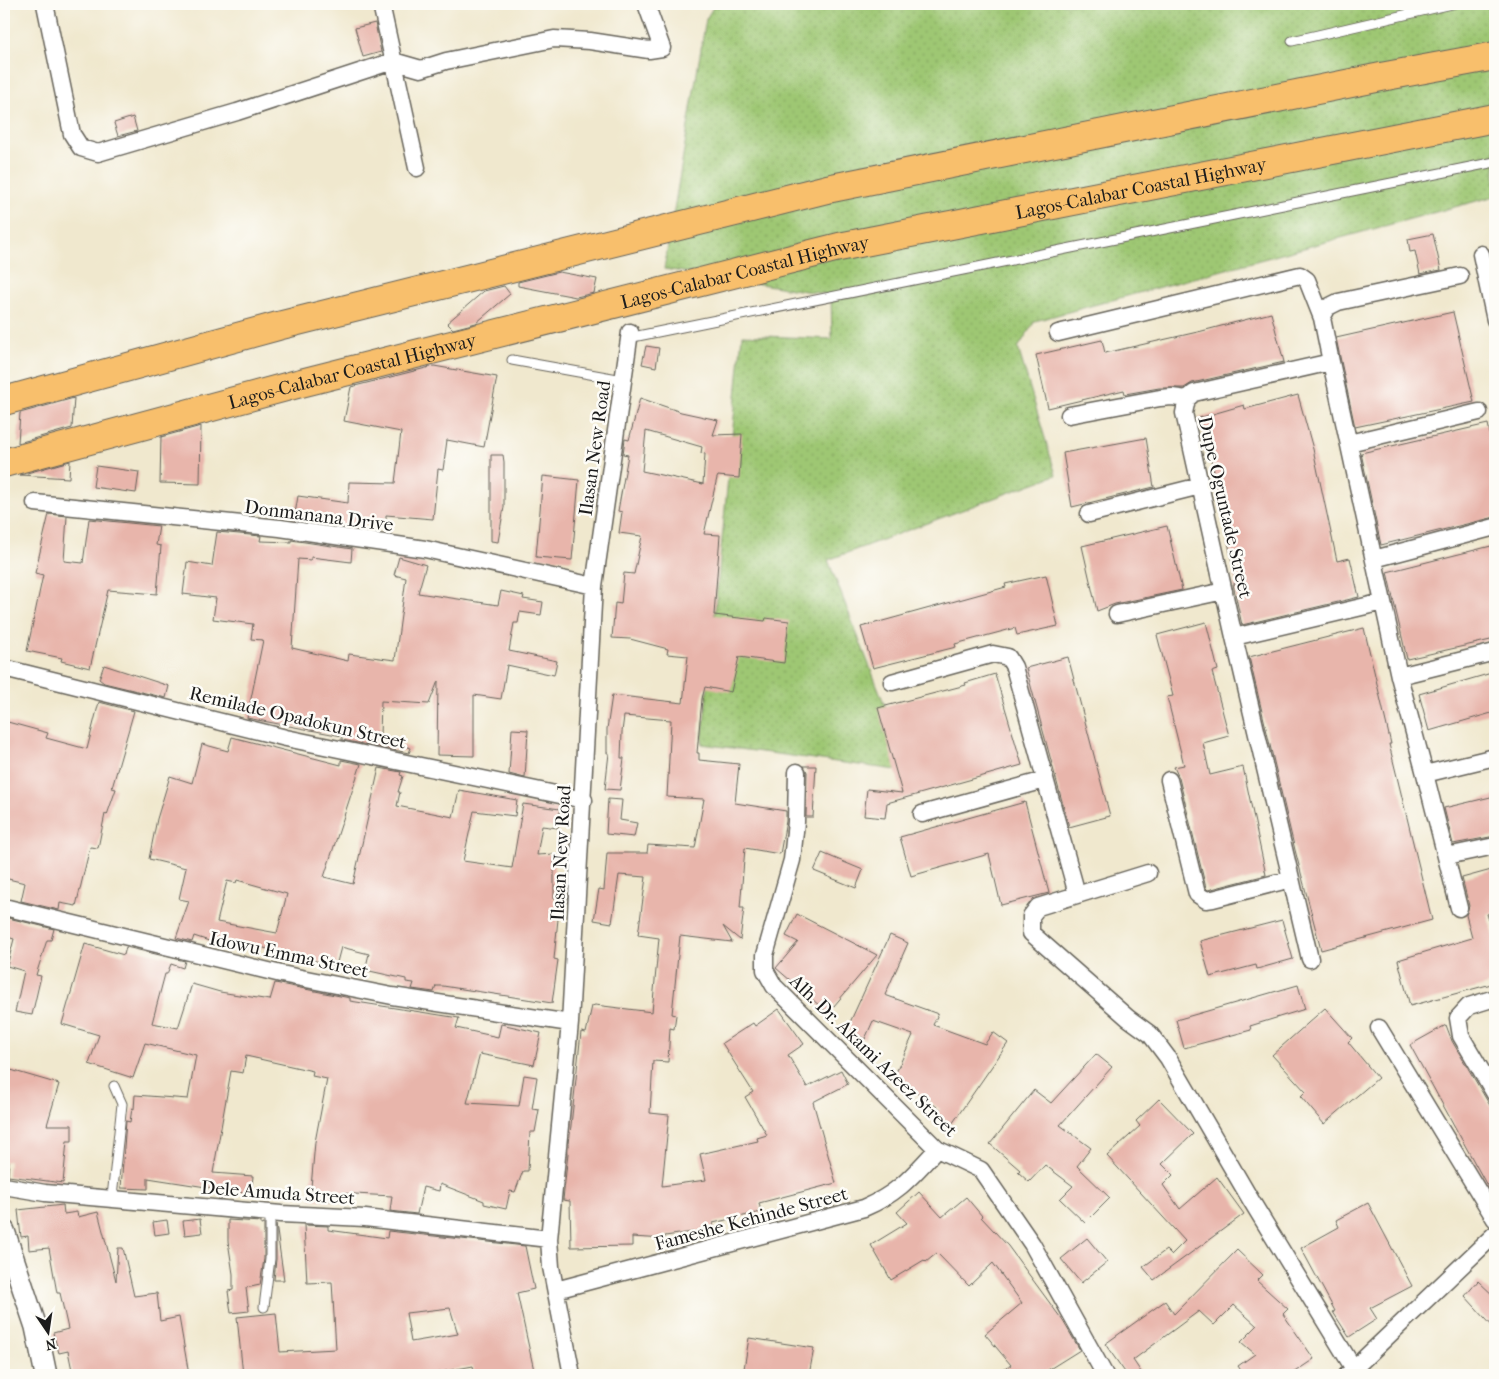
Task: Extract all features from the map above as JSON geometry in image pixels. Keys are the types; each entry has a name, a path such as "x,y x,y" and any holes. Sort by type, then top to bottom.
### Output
{"highway":[{"path":"4,401 288,323 827,189 1371,79 1495,56"},
{"name":"Lagos-Calabar Coastal Highway","path":"4,463 297,384 839,247 1495,118"}],"street":[{"path":"45,4 72,134 81,148 98,153 236,112 393,61 420,69 446,61 554,39 590,40 649,50 662,48 646,4"},
{"path":"381,4 416,168"},
{"path":"1481,254 1495,320"},
{"path":"1058,333 1300,275 1307,280 1322,318 1399,676 1459,908"},
{"path":"1322,318 1328,307 1338,302 1460,276"},
{"name":"Ilasan New Road","path":"572,1375 556,1290 550,1239 570,1022 584,800 594,586 629,335"},
{"name":"Dupe Oguntade Street","path":"1310,959 1234,637 1184,413 1187,399 1194,393 1331,362"},
{"path":"1069,415 1160,398 1187,399"},
{"path":"1349,443 1479,412"},
{"path":"1089,514 1200,486"},
{"name":"Donmanana Drive","path":"35,503 280,528 425,549 594,586"},
{"path":"1374,559 1495,527"},
{"path":"1117,614 1224,591"},
{"path":"1234,637 1383,602"},
{"path":"1399,676 1495,652"},
{"path":"892,682 993,654 1008,657 1014,667 1077,894"},
{"name":"Remilade Opadokun Street","path":"4,668 286,738 584,800"},
{"path":"1425,774 1495,757"},
{"name":"Alh. Dr. Akami Azeez Street","path":"796,772 796,822 792,860 765,955 765,970 774,986 937,1149 981,1170 1032,1244 1105,1375"},
{"path":"922,814 1045,780"},
{"path":"1169,780 1197,894 1201,898 1213,899 1292,879"},
{"path":"1447,856 1495,846"},
{"path":"1148,873 1038,907 1031,916 1031,933 1128,1018 1150,1034 1168,1058 1350,1372 1495,1234"},
{"name":"Idowu Emma Street","path":"4,908 281,974 392,996 570,1022"},
{"path":"1495,998 1469,1006 1458,1018 1461,1036 1495,1094"},
{"path":"1379,1028 1495,1219"},
{"name":"Fameshe Kehinde Street","path":"556,1290 864,1208 885,1199 901,1188 937,1149"},
{"name":"Dele Amuda Street","path":"4,1186 45,1193 270,1213 374,1219 550,1239"},
{"path":"4,1231 36,1326 46,1375"}],"lane":[{"path":"1292,41 1452,4"},
{"path":"629,335 1495,162"},
{"path":"512,360 624,380"},
{"path":"112,1198 122,1104 114,1086"},
{"path":"264,1307 270,1259 270,1213"}],"green space":[{"path":"715,4 1495,4 1495,196 1035,321 1018,348 1056,475 828,560 911,772 702,744 742,335 832,339 831,295 664,269 706,19"}],"building":[{"path":"375,23 381,52 363,57 355,28"},
{"path":"133,117 137,131 118,136 114,123"},
{"path":"1433,234 1441,270 1420,274 1415,251 1410,252 1408,239"},
{"path":"559,272 597,279 594,293 576,297 518,286 518,282"},
{"path":"504,286 510,294 476,323 453,329 447,323 484,291"},
{"path":"1453,312 1474,402 1355,427 1336,338"},
{"path":"1271,313 1284,362 1192,383 1184,388 1159,388 1125,394 1124,390 1048,408 1036,355 1102,340 1105,353"},
{"path":"646,346 659,348 656,367 642,364"},
{"path":"434,366 497,377 484,447 447,440 443,470 438,469 433,519 386,515 386,524 356,524 355,529 294,520 298,496 348,503 349,482 395,483 401,432 344,421 351,387"},
{"path":"1298,395 1313,449 1337,561 1350,558 1359,597 1242,625 1233,584 1236,584 1224,520 1212,472 1214,471 1199,418 1244,405 1245,409"},
{"path":"74,398 72,428 18,443 20,413"},
{"path":"640,398 681,412 718,420 713,435 742,434 739,478 718,476 704,534 720,535 714,615 765,621 766,618 789,621 784,663 739,657 731,692 705,687 702,699 697,753 699,753 699,760 739,764 735,803 786,811 786,821 780,854 745,848 740,908 744,908 740,940 723,926 732,942 680,936 672,1014 676,1015 674,1029 670,1028 668,1062 653,1061 650,1113 669,1115 662,1186 706,1180 700,1154 758,1141 757,1138 767,1135 745,1097 753,1092 722,1043 753,1023 755,1026 779,1009 804,1044 788,1055 807,1087 841,1070 848,1084 813,1102 836,1183 759,1203 761,1212 713,1223 714,1229 665,1236 665,1239 632,1237 632,1246 571,1247 570,1201 563,1200 581,1032 586,1033 592,1006 595,1005 652,1012 659,938 638,935 646,877 619,875 612,923 594,920 599,889 604,890 607,853 647,853 648,845 695,848 704,799 667,797 671,720 624,716 621,758 624,758 620,790 605,789 609,753 607,753 607,729 612,695 683,703 688,656 667,654 668,649 630,639 612,638 615,603 621,604 624,573 634,574 642,536 619,533 622,512 618,511 628,455 623,454 625,439 629,440","holes":["646,431 702,447 701,453 705,454 703,484 642,471"]},
{"path":"1488,424 1495,457 1495,517 1381,545 1361,453"},
{"path":"201,426 200,484 160,483 161,437"},
{"path":"1146,438 1154,487 1072,507 1063,453"},
{"path":"491,455 503,455 504,462 504,507 498,542 491,541"},
{"path":"70,461 69,478 20,475"},
{"path":"96,466 139,472 136,493 93,487"},
{"path":"543,476 579,480 572,560 536,557"},
{"path":"49,514 67,516 64,561 83,563 89,519 159,526 156,545 161,546 157,594 108,590 90,668 61,661 62,658 27,651 43,575 35,573"},
{"path":"1167,526 1182,590 1115,604 1097,611 1082,546"},
{"path":"217,532 261,536 260,541 291,542 291,540 352,549 351,562 311,557 311,560 298,559 292,648 348,661 349,654 395,660 406,578 394,575 399,557 426,565 418,593 498,605 501,591 524,596 523,599 543,602 541,615 520,612 518,623 514,623 509,651 557,661 554,675 507,665 501,699 474,695 474,756 437,755 438,681 429,704 381,701 380,736 411,748 409,753 342,740 342,736 247,718 263,640 251,639 253,624 213,619 216,598 183,594 187,562 212,566"},
{"path":"1495,545 1495,639 1407,659 1387,572"},
{"path":"1046,575 1058,626 1017,635 1015,628 955,644 956,647 873,668 861,627 1006,587 1005,584"},
{"path":"1206,622 1218,670 1212,672 1229,736 1203,743 1210,775 1243,767 1266,875 1208,890 1179,778 1174,767 1184,765 1167,697 1173,696 1157,635"},
{"path":"1364,628 1391,744 1389,744 1432,920 1321,950 1249,657"},
{"path":"1068,657 1110,816 1069,827 1026,668"},
{"path":"104,665 169,686 166,698 104,683 99,679"},
{"path":"1495,672 1495,712 1429,731 1419,694"},
{"path":"995,674 1022,765 887,803 885,818 864,816 867,789 902,793 878,708 966,685 965,683"},
{"path":"99,702 134,711 112,788 116,789 107,815 105,814 98,848 90,847 76,906 60,903 59,910 21,901 25,883 4,878 4,721 48,733 46,738 87,749"},
{"path":"512,729 528,730 525,778 509,774"},
{"path":"232,737 341,765 341,760 361,764 324,877 353,884 379,768 401,772 400,775 403,776 398,792 400,792 397,806 453,817 459,790 517,800 515,816 474,811 463,861 512,868 523,804 560,809 558,828 542,826 537,855 554,854 554,899 560,899 554,959 558,960 552,1003 443,986 436,986 434,992 412,989 414,983 406,982 406,979 365,970 369,954 341,947 336,966 260,947 213,938 212,942 194,936 192,942 176,938 189,901 179,899 186,868 149,859 157,819 170,776 192,783 202,744 228,751","holes":["237,880 287,894 277,933 217,922 227,881 236,883"]},
{"path":"804,766 816,766 813,817 806,817 807,772"},
{"path":"1495,796 1495,836 1453,844 1444,808"},
{"path":"608,799 622,800 620,820 637,823 634,837 606,834"},
{"path":"1025,802 1049,893 1001,905 989,854 911,876 900,837"},
{"path":"822,853 863,870 856,888 814,871"},
{"path":"1495,869 1495,912 1487,914 1495,940 1495,983 1410,1006 1398,960 1472,938 1466,915 1469,906 1462,878"},
{"path":"797,914 877,955 828,1013 776,968 798,942 786,936"},
{"path":"4,917 54,929 51,940 47,940 36,975 41,976 32,1015 15,1012 24,971 7,966 14,939 4,936"},
{"path":"1282,920 1293,959 1257,969 1256,965 1210,977 1200,941"},
{"path":"890,935 908,943 885,995 938,1014 933,1025 985,1044 993,1032 1008,1043 952,1124 937,1114 940,1109 908,1087 910,1084 894,1077 913,1035 873,1021 865,1039 846,1031"},
{"path":"85,944 124,955 126,947 185,961 183,968 171,964 167,974 165,974 152,1023 178,1028 192,984 220,992 270,1000 275,983 350,998 350,1001 459,1018 456,1028 498,1037 501,1024 541,1033 534,1065 480,1054 467,1103 519,1106 524,1075 537,1077 532,1109 539,1110 535,1132 530,1132 528,1171 523,1171 515,1192 510,1191 506,1209 484,1204 484,1201 440,1184 439,1191 423,1187 417,1214 390,1211 392,1196 336,1193 334,1201 310,1199 315,1142 327,1079 312,1076 313,1071 246,1056 243,1073 231,1071 213,1173 253,1176 251,1194 148,1178 148,1189 121,1188 126,1121 130,1122 132,1108 134,1109 135,1095 188,1099 196,1055 145,1043 133,1078 89,1064 99,1035 62,1024"},
{"path":"1298,985 1305,1009 1250,1026 1251,1030 1184,1048 1176,1020"},
{"path":"1325,1008 1352,1038 1348,1042 1378,1078 1324,1124 1301,1097 1306,1092 1272,1055"},
{"path":"1446,1025 1452,1041 1495,1114 1495,1200 1410,1045"},
{"path":"1096,1054 1112,1067 1060,1125 1091,1148 1077,1166 1110,1198 1085,1223 1060,1199 1073,1186 1045,1165 1029,1182 1018,1172 1020,1170 990,1144 1034,1090 1051,1103"},
{"path":"4,1068 59,1084 47,1125 72,1125 72,1141 67,1141 63,1183 8,1176 9,1161 4,1162"},
{"path":"1159,1099 1193,1134 1162,1164 1173,1175 1163,1185 1180,1209 1217,1177 1244,1214 1154,1280 1143,1267 1166,1250 1171,1255 1185,1241 1107,1156 1140,1126 1136,1121"},
{"path":"919,1192 942,1217 966,1197 981,1217 1008,1246 1063,1321 1080,1350 1040,1375 996,1375 1011,1365 985,1334 1022,1303 993,1263 969,1286 937,1253 926,1262 924,1260 891,1280 871,1245 907,1223 897,1212"},
{"path":"1368,1203 1412,1286 1370,1308 1377,1319 1349,1337 1333,1312 1335,1311 1301,1248 1339,1227 1336,1220"},
{"path":"63,1205 64,1214 77,1212 78,1217 98,1212 116,1281 118,1248 123,1248 134,1296 157,1293 160,1321 179,1317 189,1375 163,1375 163,1371 135,1375 73,1375 68,1351 59,1353 53,1333 68,1329 60,1293 57,1293 49,1248 29,1250 28,1236 21,1237 18,1210"},
{"path":"200,1219 202,1233 185,1235 183,1221"},
{"path":"167,1220 169,1233 155,1235 153,1222"},
{"path":"228,1220 261,1222 261,1225 264,1224 264,1259 260,1285 246,1288 249,1311 231,1313 228,1291 233,1290 233,1274 228,1241"},
{"path":"276,1224 284,1280 274,1280"},
{"path":"304,1225 328,1226 328,1230 387,1238 388,1231 525,1246 534,1289 517,1293 535,1375 475,1375 473,1366 425,1375 243,1375 237,1317 276,1313 280,1352 336,1349 332,1282 307,1283","holes":["450,1308 458,1334 411,1342 406,1313"]},
{"path":"1087,1238 1107,1262 1081,1283 1061,1259"},
{"path":"1237,1250 1263,1275 1257,1281 1288,1309 1283,1314 1314,1359 1290,1375 1244,1375 1238,1366 1255,1354 1241,1342 1257,1326 1234,1305 1214,1325 1199,1311 1133,1360 1143,1375 1127,1375 1105,1344 1165,1301 1174,1314"},
{"path":"1478,1281 1495,1297 1495,1329 1465,1296"},
{"path":"749,1338 814,1348 809,1375 743,1375"}]}
